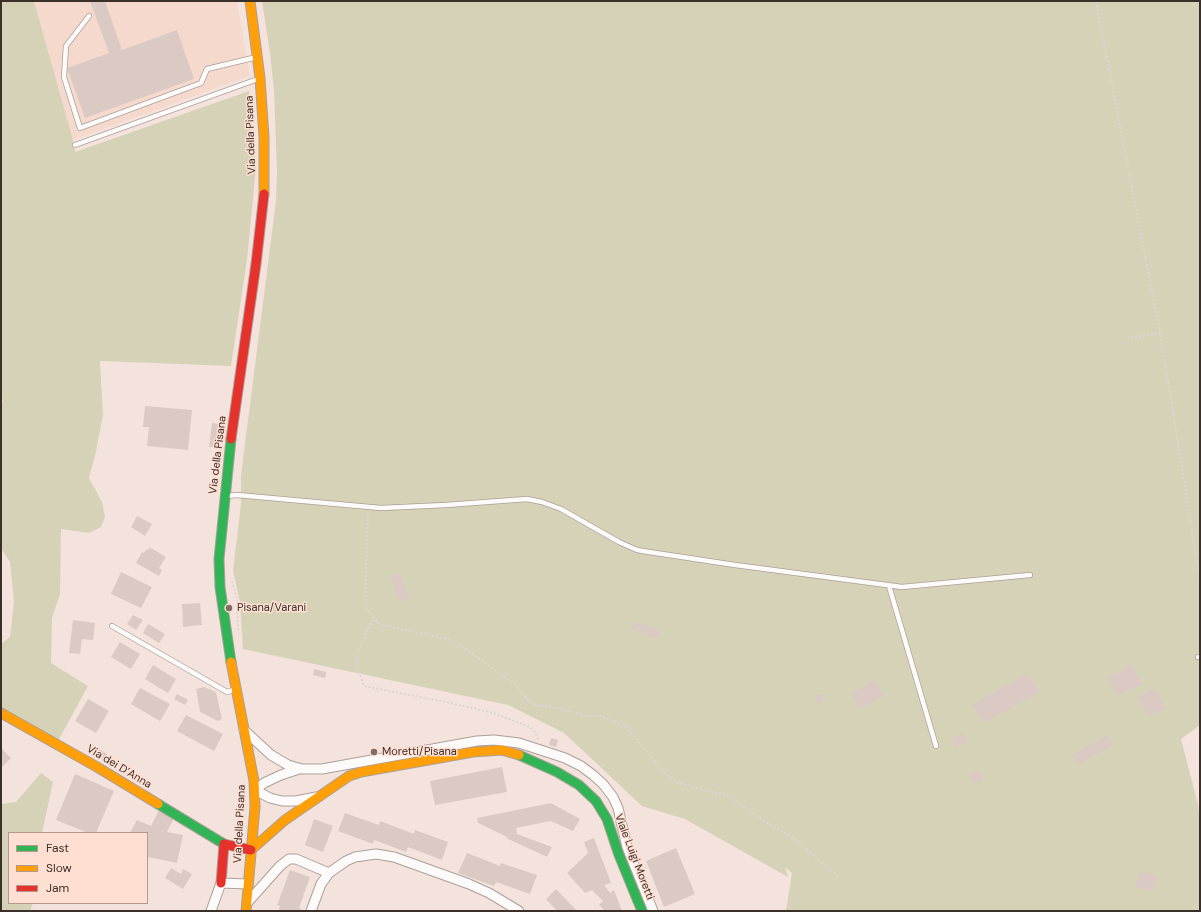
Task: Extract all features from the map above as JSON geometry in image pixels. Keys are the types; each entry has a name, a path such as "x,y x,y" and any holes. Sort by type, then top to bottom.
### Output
{"main road":[{"name":"Via della Pisana","path":"246,907 255,790 223,615 219,572 219,547 229,457 264,201 264,137 260,78 250,1"},
{"name":"Via dei D’Anna","path":"1,713 97,767 224,844 251,850"},
{"name":"Viale Luigi Moretti","path":"251,850 276,828 319,796 342,780 358,773 473,752 492,750 510,751 566,776 590,794 601,807 642,911"},
{"path":"221,883 224,844"}],"street":[{"name":"Viale Luigi Moretti","path":"244,730 271,755 288,765 302,769"},
{"name":"Viale Luigi Moretti","path":"319,796 287,801 270,798 255,790 264,783 281,775 302,769 322,768 482,740 507,741 565,758 585,769 603,784 616,803 627,847 653,911"},
{"path":"544,766 556,761 568,766 588,778 616,803"},
{"path":"311,911 321,884 329,873 346,861 355,857 376,854 384,855 474,886 495,896 519,911"},
{"path":"246,907 280,866 289,859 296,859 329,873"},
{"path":"211,911 221,883 248,884"}],"lane":[{"path":"89,16 66,46 64,77 80,128 201,83 207,69 258,56"},
{"path":"75,145 260,78"},
{"path":"225,496 237,495 368,507 410,508 527,499 542,502 562,509 619,542 637,550 735,565 902,587 1030,575"},
{"path":"889,586 936,746"},
{"path":"112,626 227,692 236,689"}],"path":[{"path":"1096,1 1160,333 1200,579"},
{"path":"1128,338 1160,333"},
{"path":"368,507 365,601 367,609 374,620 379,624 446,639 457,643 514,683 528,700 535,704 563,709 586,716 601,716 627,728 666,774 678,782 728,796 762,820 795,839 839,878"},
{"path":"230,576 237,598 238,636"},
{"path":"374,620 368,629 359,650 356,663 364,686 451,703 493,713 507,718 530,727 538,738 538,749"}],"shaded area":[{"path":"1,1 34,1 73,140 75,152 249,91 256,167 247,260 231,366 100,361 103,415 89,478 102,502 105,517 101,527 89,533 61,529 60,594 52,618 51,663 88,686 58,741 1,708 1,644 10,637 14,601 10,562 1,548 1,406 3,401 1,396"},
{"path":"34,1 237,1 250,76 73,140"},
{"path":"262,1 1200,1 1200,725 1181,739 1198,805 1200,821 1200,911 786,911 792,873 785,867 788,877 685,819 642,806 564,733 508,705 243,649 240,602 233,571 241,504 241,475 276,201 277,171 274,91"},
{"path":"41,773 53,782 42,832 8,832 8,904 33,904 30,911 1,911 1,804 16,802"}],"building":[{"path":"90,1 105,1 122,50 177,30 194,79 85,118 67,68 109,53"},
{"path":"145,406 192,410 188,450 147,446 149,427 143,427"},
{"path":"212,423 220,424 217,447 209,447"},
{"path":"137,516 152,524 145,536 131,527"},
{"path":"151,548 166,557 159,568 162,570 159,576 136,563 142,552 144,553 146,550"},
{"path":"121,572 152,587 141,608 111,594"},
{"path":"399,573 409,598 400,602 390,576"},
{"path":"200,603 202,625 183,627 182,604"},
{"path":"133,615 143,620 136,630 127,624"},
{"path":"73,620 95,623 93,640 82,639 80,654 69,653"},
{"path":"634,621 640,624 637,632 631,630"},
{"path":"148,624 165,634 159,643 143,633"},
{"path":"642,624 660,631 657,639 639,632"},
{"path":"120,642 140,654 131,669 111,657"},
{"path":"1132,664 1142,684 1118,696 1108,677"},
{"path":"153,665 176,679 168,693 145,679"},
{"path":"314,669 326,672 325,678 313,675"},
{"path":"1028,673 1039,692 984,723 973,704"},
{"path":"875,680 884,696 859,709 852,693"},
{"path":"204,687 216,692 222,719 218,721 200,712 196,689"},
{"path":"140,688 170,704 160,721 131,704"},
{"path":"1155,688 1165,708 1148,716 1138,696"},
{"path":"177,694 188,700 185,705 174,699"},
{"path":"816,694 824,695 822,703 815,702"},
{"path":"88,699 109,711 96,733 75,721"},
{"path":"186,715 223,734 214,751 177,731"},
{"path":"963,733 967,742 955,747 951,738"},
{"path":"1107,735 1113,745 1077,765 1071,755"},
{"path":"551,738 558,740 556,747 549,745"},
{"path":"1,748 11,758 1,768"},
{"path":"99,749 107,754 104,759 96,755"},
{"path":"502,767 507,792 435,805 430,781"},
{"path":"978,770 983,780 974,784 969,774"},
{"path":"75,774 114,791 96,832 86,832 56,820"},
{"path":"551,803 580,819 573,831 551,821 516,828 517,834 552,847 547,857 478,823 477,818"},
{"path":"159,810 174,818 167,832 183,835 177,863 148,857 148,832 131,832 137,820 151,826"},
{"path":"345,813 379,825 380,821 414,834 415,830 448,842 442,860 408,847 406,852 374,840 373,844 338,831"},
{"path":"314,819 333,826 323,852 305,845"},
{"path":"594,838 611,883 604,885 610,893 614,890 622,911 605,911 599,905 603,901 592,890 585,893 567,873 588,853 584,842"},
{"path":"676,848 695,894 664,907 646,861"},
{"path":"467,853 500,866 501,863 537,875 530,894 496,882 494,886 458,873"},
{"path":"171,868 181,874 183,869 192,874 183,889 165,878"},
{"path":"290,870 310,877 299,908 301,908 300,911 278,911 280,906 277,905"},
{"path":"1140,871 1158,876 1153,891 1135,887"},
{"path":"556,889 577,911 557,911 546,899"}],"traffic: fast":[{"path":"231,439 219,559 220,587 231,662"},
{"path":"519,755 557,772 579,785 596,801 607,819 619,855 642,911"},
{"path":"158,804 224,844"}],"traffic: slow":[{"path":"250,1 260,78 264,137 264,194"},
{"path":"231,662 254,781 255,807 246,911"},
{"path":"1,713 97,767 158,804"},
{"path":"251,850 285,820 349,776 361,772 473,752 502,750 519,755"}],"traffic: jam":[{"path":"231,439 256,264 264,194"},
{"path":"221,883 224,844 251,850"}],"place":[{"name":"Pisana/Varani","path":"229,608"},
{"name":"Moretti/Pisana","path":"374,752"}]}
